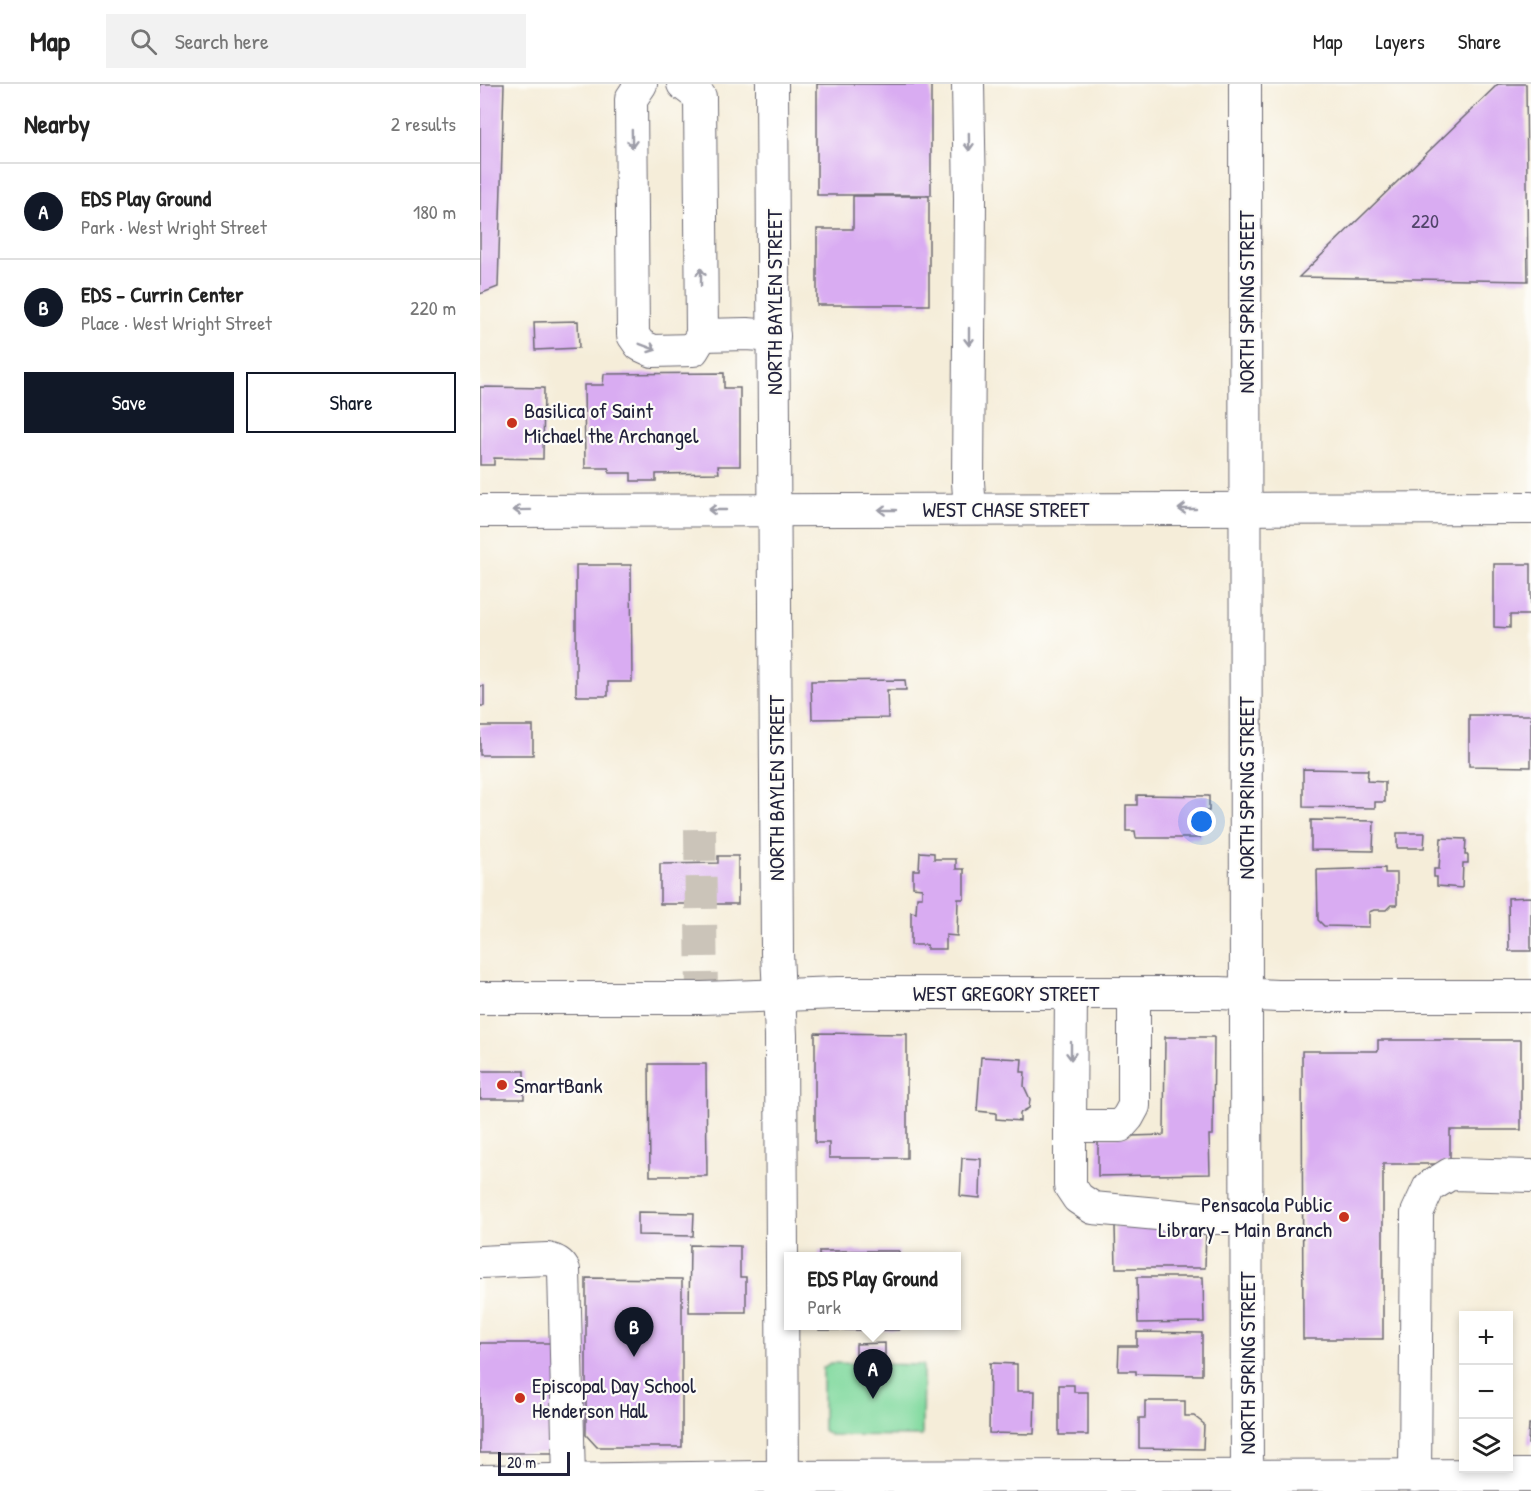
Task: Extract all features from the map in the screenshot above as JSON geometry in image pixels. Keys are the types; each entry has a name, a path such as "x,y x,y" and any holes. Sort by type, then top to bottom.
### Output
{"street":[{"path":"641,84 631,99 633,335 640,345 653,351 693,350 702,336 700,97 683,84"},
{"name":"NORTH BAYLEN STREET","path":"772,84 777,953 781,1035 783,1484"},
{"path":"968,84 970,199 968,482 970,509"},
{"name":"NORTH SPRING STREET","path":"1245,84 1247,1484"},
{"path":"702,336 747,334 774,336"},
{"name":"WEST CHASE STREET","path":"480,511 1531,508"},
{"name":"WEST GREGORY STREET","path":"480,998 691,998 838,993 1531,996"},
{"path":"1071,993 1070,1186 1078,1198 1093,1208 1202,1218 1246,1218"},
{"path":"1070,1126 1120,1126 1134,1106 1134,993"},
{"path":"1415,1476 1417,1213 1429,1187 1450,1174 1531,1176"},
{"path":"480,1262 548,1259 556,1261 564,1270 569,1480"},
{"path":"480,1481 569,1480 783,1484 1247,1484 1415,1476 1531,1475"}],"green space":[{"path":"830,1363 923,1365 922,1436 830,1435 823,1430 823,1368"}],"building":[{"path":"480,84 504,84 498,287 480,294"},
{"path":"817,84 931,84 931,195 817,195"},
{"path":"1498,84 1526,84 1528,281 1299,277"},
{"path":"853,196 929,196 929,305 817,305 817,229 853,229"},
{"path":"578,321 579,348 535,350 534,322"},
{"path":"724,373 724,388 740,388 740,466 718,466 719,473 656,474 656,481 631,481 631,473 609,473 609,468 585,468 584,385 603,385 604,374"},
{"name":"Basilica of Saint Michael the Archangel","path":"480,387 544,388 543,459 494,458 494,465 480,465"},
{"path":"1494,564 1531,564 1531,615 1510,615 1510,628 1494,627"},
{"path":"576,565 631,565 632,682 608,682 608,696 576,696"},
{"path":"905,680 906,690 887,690 888,718 812,719 811,681"},
{"path":"480,686 484,686 484,706 480,706"},
{"path":"1469,715 1531,715 1531,767 1469,766"},
{"path":"480,726 533,726 533,755 480,755"},
{"path":"1303,769 1368,770 1367,781 1385,782 1385,802 1375,802 1375,808 1303,807"},
{"path":"1137,795 1209,796 1209,811 1204,811 1204,820 1200,820 1200,838 1136,838 1135,831 1126,831 1126,805 1137,805"},
{"path":"1311,820 1374,821 1373,851 1311,850"},
{"path":"1397,833 1425,833 1424,848 1397,848"},
{"path":"1441,838 1466,839 1465,855 1468,855 1468,863 1463,863 1462,888 1437,886 1434,869 1439,869"},
{"path":"920,852 934,853 934,859 956,859 956,869 964,869 964,899 958,899 957,936 946,935 946,949 927,949 927,945 911,945 911,912 916,913 917,897 922,897 922,888 913,887 913,870 919,870"},
{"path":"718,856 738,856 738,904 660,904 660,864 718,863"},
{"path":"1385,868 1385,873 1397,873 1397,905 1391,905 1386,910 1369,912 1369,927 1324,926 1318,920 1317,870"},
{"path":"1531,897 1531,951 1509,951 1508,898"},
{"path":"815,1033 907,1034 907,1158 829,1158 829,1143 815,1143"},
{"path":"1165,1037 1214,1037 1213,1135 1209,1135 1210,1174 1098,1176 1098,1137 1164,1135"},
{"path":"1378,1040 1521,1040 1521,1130 1450,1130 1450,1164 1383,1164 1383,1339 1303,1339 1302,1051 1378,1051"},
{"path":"981,1057 1022,1059 1021,1072 1025,1072 1024,1086 1030,1099 1029,1108 1020,1113 1020,1121 996,1119 996,1113 977,1111"},
{"path":"649,1064 706,1064 707,1176 650,1176"},
{"name":"SmartBank","path":"480,1071 524,1071 524,1099 480,1099"},
{"path":"962,1158 981,1159 980,1198 960,1196"},
{"path":"638,1212 694,1213 693,1236 638,1235"},
{"path":"1115,1226 1206,1226 1205,1268 1116,1268"},
{"path":"690,1245 740,1246 740,1277 746,1277 746,1312 689,1312"},
{"path":"819,1251 899,1251 899,1252"},
{"path":"1137,1277 1203,1277 1204,1322 1138,1323"},
{"path":"586,1278 682,1279 682,1447 597,1447 586,1435"},
{"path":"1137,1332 1202,1333 1202,1375 1136,1374 1136,1371 1118,1371 1119,1346 1137,1346"},
{"name":"Episcopal Day School Henderson Hall","path":"480,1343 560,1343 561,1453 480,1453"},
{"path":"885,1343 885,1355 856,1355 856,1344"},
{"path":"990,1363 1017,1364 1017,1391 1035,1391 1034,1434 989,1433"},
{"path":"1059,1385 1074,1385 1074,1392 1088,1392 1088,1435 1059,1435"},
{"path":"1145,1401 1185,1401 1185,1416 1194,1416 1204,1424 1203,1449 1139,1448 1139,1418 1145,1418"},
{"path":"1529,1424 1531,1424 1531,1444 1528,1444"}],"tunnel":[{"path":"700,829 702,998"}],"place":[{"name":"Basilica of Saint Michael the Archangel","path":"512,423"},
{"name":"SmartBank","path":"502,1085"},
{"name":"Pensacola Public Library - Main Branch","path":"1344,1217"},
{"name":"EDS - Currin Center","path":"634,1357"},
{"name":"Episcopal Day School Henderson Hall","path":"520,1398"},
{"name":"EDS Play Ground","path":"873,1399"}]}
